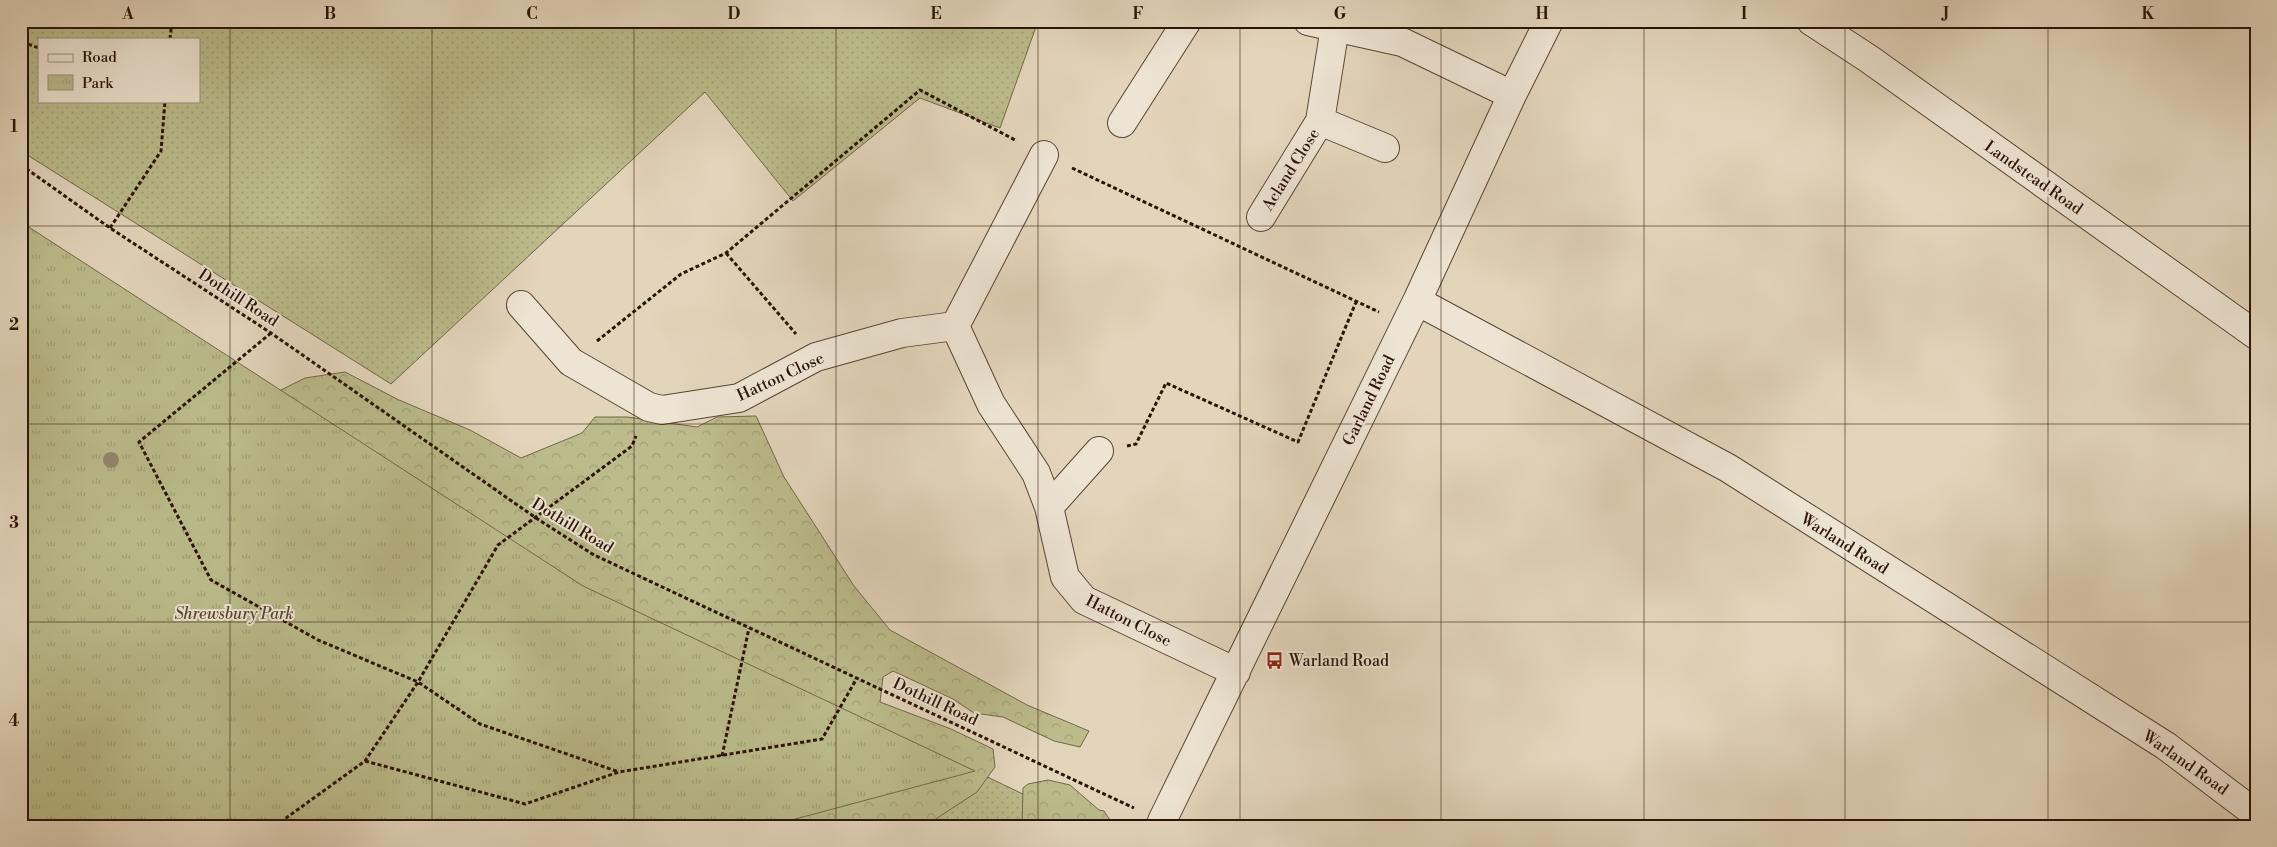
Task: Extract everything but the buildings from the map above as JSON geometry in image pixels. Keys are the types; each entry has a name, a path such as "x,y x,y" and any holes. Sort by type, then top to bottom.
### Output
{"street":[{"path":"1122,123 1187,21"},
{"path":"1308,21 1402,42 1512,95"},
{"name":"Garland Road","path":"1162,823 1417,300 1512,95 1549,21"},
{"name":"Landstead Road","path":"1811,21 2256,334"},
{"name":"Acland Close","path":"1261,217 1320,121 1335,28"},
{"name":"Acland Close","path":"1320,121 1385,148"},
{"path":"955,326 1044,155"},
{"name":"Warland Road","path":"1417,300 1728,468 2166,746 2256,814"},
{"name":"Hatton Close","path":"521,305 571,362 649,407 662,410 739,398 816,357 902,333 955,326 991,404 1036,473 1049,507 1065,577 1084,600 1236,672"},
{"path":"1049,507 1099,451"}],"path":[{"path":"27,21 21,42 38,48"},
{"path":"170,38 172,21"},
{"path":"110,228 161,151 165,102"},
{"name":"Dothill Road","path":"21,165 110,228 271,332 536,518 594,555 1162,823"},
{"path":"726,253 816,357"},
{"path":"1099,451 1136,444 1166,383 1298,442 1356,302"},
{"path":"271,332 139,442 211,580 318,640 418,682 480,724 619,772"},
{"path":"275,826 365,761 418,682 498,545 632,446 649,407"},
{"path":"722,756 749,628"},
{"path":"365,761 525,804 619,772 822,738 857,678"}],"green space":[{"path":"21,21 1038,21 1000,128 920,98 793,201 705,92 391,384 21,151"},
{"name":"Shrewsbury Park","path":"21,222 583,586 975,771 769,826 21,826"},
{"path":"345,372 399,400 470,430 521,458 582,433 595,417 627,417 697,427 717,417 756,416 784,477 854,586 890,630 1027,705 1089,731 1080,747 1054,741 1003,717 974,713 953,699 893,671 883,677 880,702 951,729 993,749 995,767 977,792 925,826 559,826 263,399 305,378"},
{"path":"975,771 1083,823 1082,826 769,826"},
{"path":"1048,780 1070,785 1099,810 1104,811 1114,826 1022,826 1023,788 1028,784"}],"place":[{"name":"Warland Road","path":"1275,660"}]}
